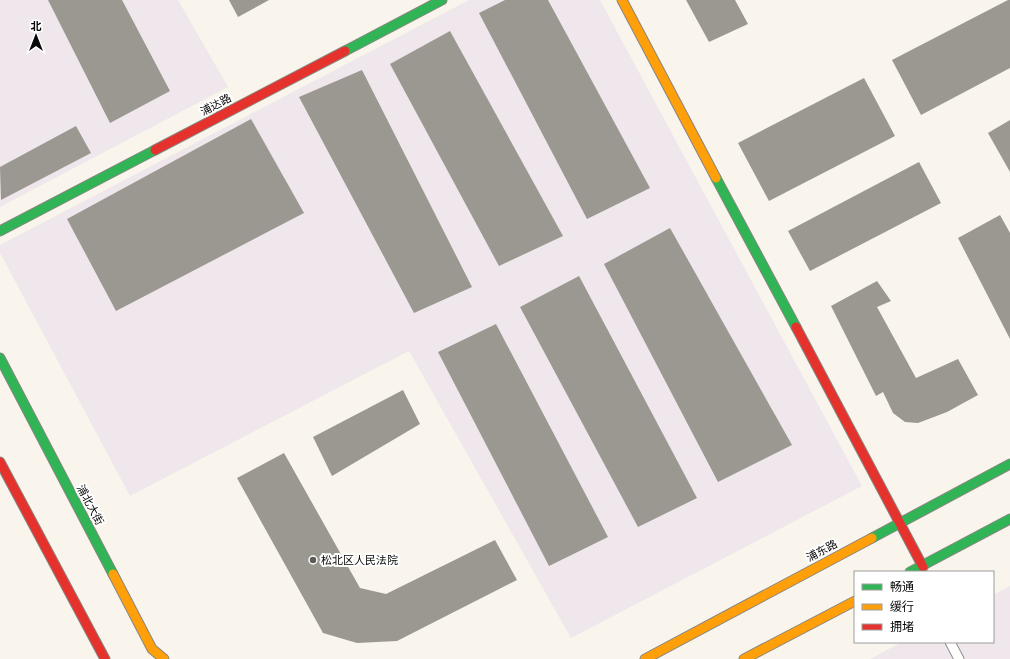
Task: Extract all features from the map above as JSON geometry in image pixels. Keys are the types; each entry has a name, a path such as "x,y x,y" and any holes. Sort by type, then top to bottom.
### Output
{"main road":[{"name":"浦达路","path":"0,231 442,0"},
{"path":"622,0 922,567"},
{"name":"浦北大街","path":"0,358 152,649 164,659"},
{"path":"0,462 105,659"},
{"name":"浦东路","path":"645,659 1010,464"},
{"path":"913,571 1010,519"},
{"path":"744,659 854,602"}],"lane":[{"path":"951,643 959,659"}],"shaded area":[{"path":"0,0 178,0 228,87 0,207"},
{"path":"469,0 600,0 862,486 571,638 409,351 130,496 0,253 0,245"},
{"path":"1010,586 1010,659 870,659 900,643 994,643 994,594"}],"building":[{"path":"48,0 122,0 170,91 110,123"},
{"path":"229,0 269,0 238,17"},
{"path":"505,0 548,0 650,188 587,219 479,13"},
{"path":"686,0 735,0 748,24 709,42"},
{"path":"1010,0 1010,68 921,115 892,60"},
{"path":"450,31 563,236 499,266 390,64"},
{"path":"362,70 472,287 414,313 299,97"},
{"path":"864,78 895,136 769,201 738,143"},
{"path":"251,119 304,213 116,311 67,219"},
{"path":"1010,120 1010,172 988,133"},
{"path":"76,126 91,153 1,200 0,167"},
{"path":"919,162 941,203 810,271 788,231"},
{"path":"1000,215 1010,233 1010,339 958,238"},
{"path":"670,228 792,445 718,482 604,264"},
{"path":"579,276 697,498 638,527 520,307"},
{"path":"877,281 891,301 877,307 916,378 958,359 978,395 947,412 918,423 905,422 893,413 883,392 876,396 831,306"},
{"path":"496,324 608,537 549,566 438,352"},
{"path":"403,390 420,424 332,476 313,437"},
{"name":"松北区人民法院","path":"284,453 360,588 386,594 495,540 517,580 397,641 357,643 323,633 237,478"}],"traffic: fast":[{"path":"345,51 442,0"},
{"path":"0,231 155,150"},
{"path":"716,178 796,327"},
{"path":"0,358 113,574"},
{"path":"872,538 1010,464"},
{"path":"912,571 1010,519"}],"traffic: slow":[{"path":"622,0 716,178"},
{"path":"645,659 872,538"},
{"path":"113,574 152,649 164,659"},
{"path":"744,659 854,602"}],"traffic: jam":[{"path":"155,150 345,51"},
{"path":"796,327 923,567"},
{"path":"0,462 105,659"}],"place":[{"name":"松北区人民法院","path":"313,560"}]}
